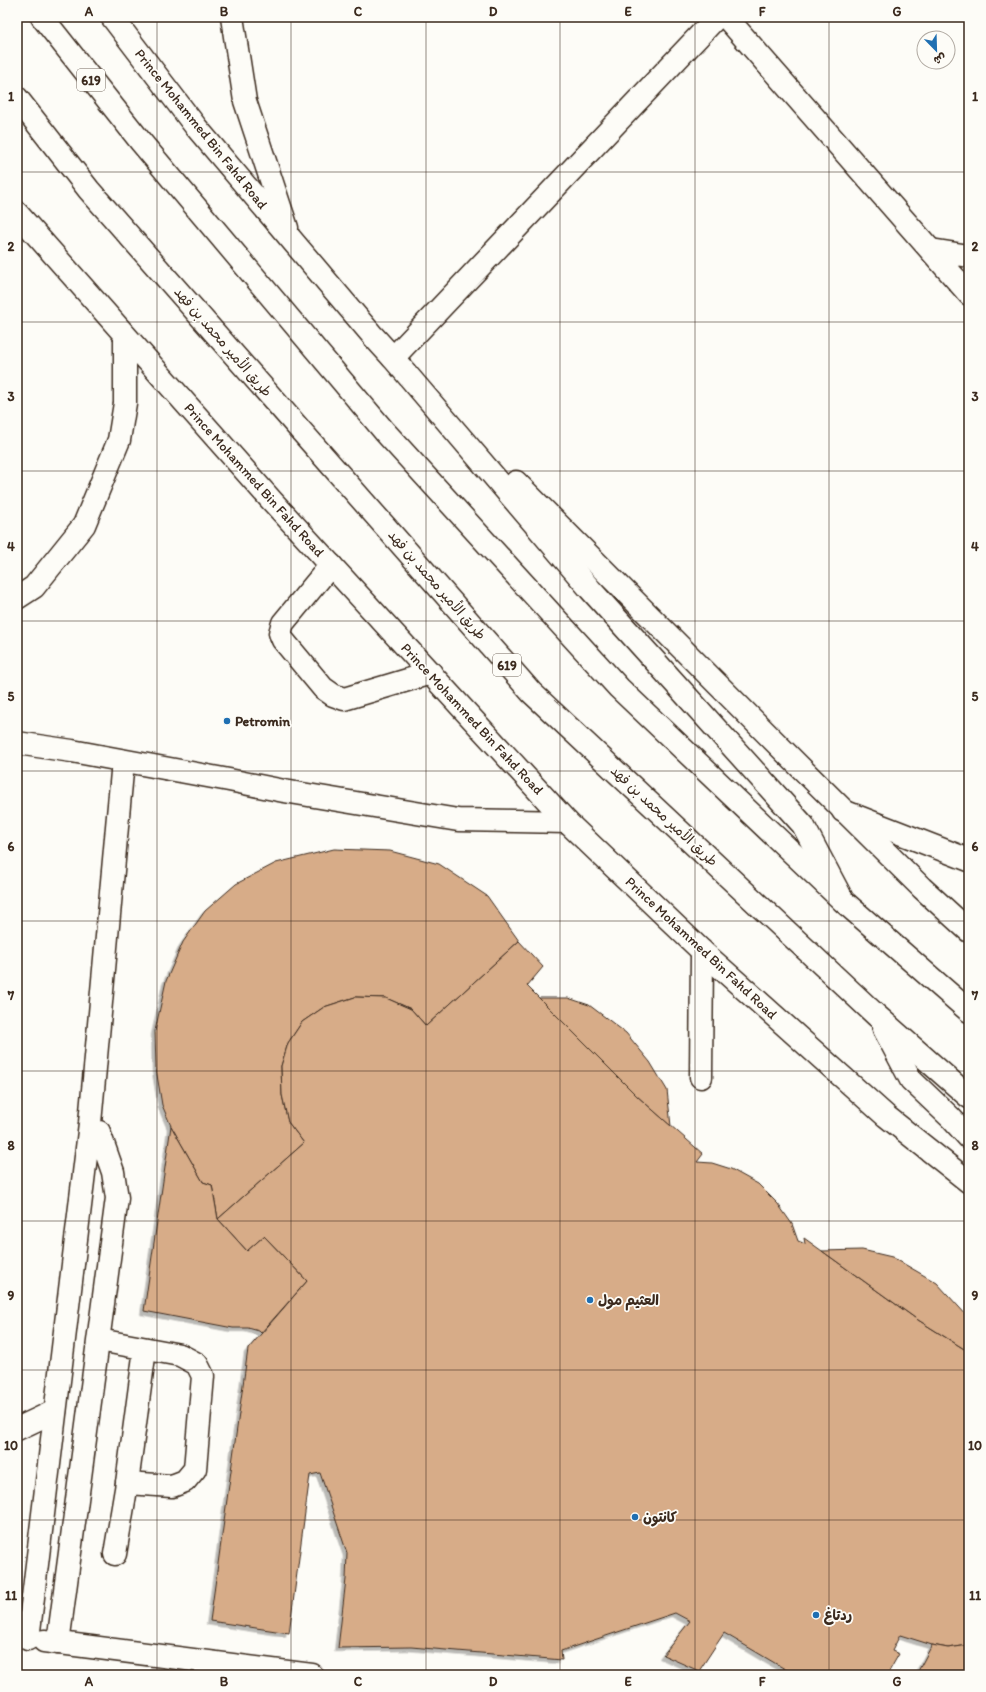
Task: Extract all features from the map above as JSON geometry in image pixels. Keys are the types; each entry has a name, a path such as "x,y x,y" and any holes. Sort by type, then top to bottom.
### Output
{"main road":[{"name":"619","path":"42,17 141,142 385,432 619,688 843,901 969,1011"},
{"name":"Prince Mohammed Bin Fahd Road","path":"112,17 196,127 372,336 393,358"},
{"path":"232,17 245,101 290,239"},
{"path":"393,358 717,17"},
{"path":"726,17 969,294"},
{"name":"طريق الأمير محمد بن فهد","path":"17,98 90,190 531,692 876,1015 969,1097"},
{"name":"Prince Mohammed Bin Fahd Road","path":"17,213 125,336 331,565 567,822 702,952 886,1116 969,1182"},
{"path":"931,250 969,256"},
{"path":"17,598 34,587 84,525 87,518 119,440 125,403 125,336"},
{"path":"393,358 843,810 922,888 969,931"},
{"path":"393,358 590,588 803,825 843,901"},
{"path":"331,565 283,623 280,633 283,640 322,688 333,695 344,699 431,674"},
{"path":"17,743 72,751 229,780 284,792 458,820 567,822"},
{"path":"124,761 90,1123 55,1411 23,1638 312,1675"},
{"path":"843,810 969,860"},
{"path":"702,952 702,1077"},
{"path":"876,1015 911,1080 951,1118 969,1138"},
{"path":"58,1643 118,1198 113,1172 98,1132"},
{"path":"99,1340 180,1355 197,1364 203,1376 195,1469 185,1481 172,1486 127,1483"},
{"path":"115,1554 127,1483 145,1349"},
{"path":"17,1429 55,1411"}],"building":[{"path":"334,849 390,851 439,864 487,896 519,941 426,1026 411,1009 386,998 355,997 324,1007 302,1022 288,1043 281,1066 282,1095 288,1122 304,1143 218,1219 212,1185 203,1182 171,1126 162,1105 156,1069 155,1031 166,981 183,942 205,911 236,884 276,863"},
{"name":"العثيم مول","path":"519,941 543,967 527,986 636,1095 703,1154 697,1162 712,1163 731,1169 758,1184 778,1204 792,1224 798,1241 805,1244 804,1238 915,1318 969,1352 969,1645 948,1648 932,1645 900,1635 892,1651 899,1654 887,1675 795,1675 724,1633 699,1671 663,1655 690,1621 675,1613 561,1651 562,1660 411,1647 338,1648 346,1579 347,1553 320,1473 310,1475 289,1633 210,1621 248,1349 307,1281 264,1236 247,1251 218,1219 304,1143 288,1122 282,1095 281,1066 288,1043 302,1022 324,1007 355,997 386,998 411,1009 426,1026"},
{"path":"539,998 568,998 589,1005 626,1033 650,1062 667,1090 671,1126 636,1095"},
{"path":"171,1126 203,1182 212,1185 218,1219 247,1251 264,1236 307,1281 261,1333 248,1328 233,1328 144,1311"},
{"path":"862,1250 892,1257 937,1283 969,1318 969,1352 915,1318 822,1251"},
{"path":"932,1645 948,1648 969,1645 969,1675 916,1675"}],"place":[{"name":"Petromin","path":"227,721"},
{"name":"العثيم مول","path":"590,1300"},
{"name":"كانتون","path":"635,1517"},
{"name":"ردتاغ","path":"816,1615"}]}
